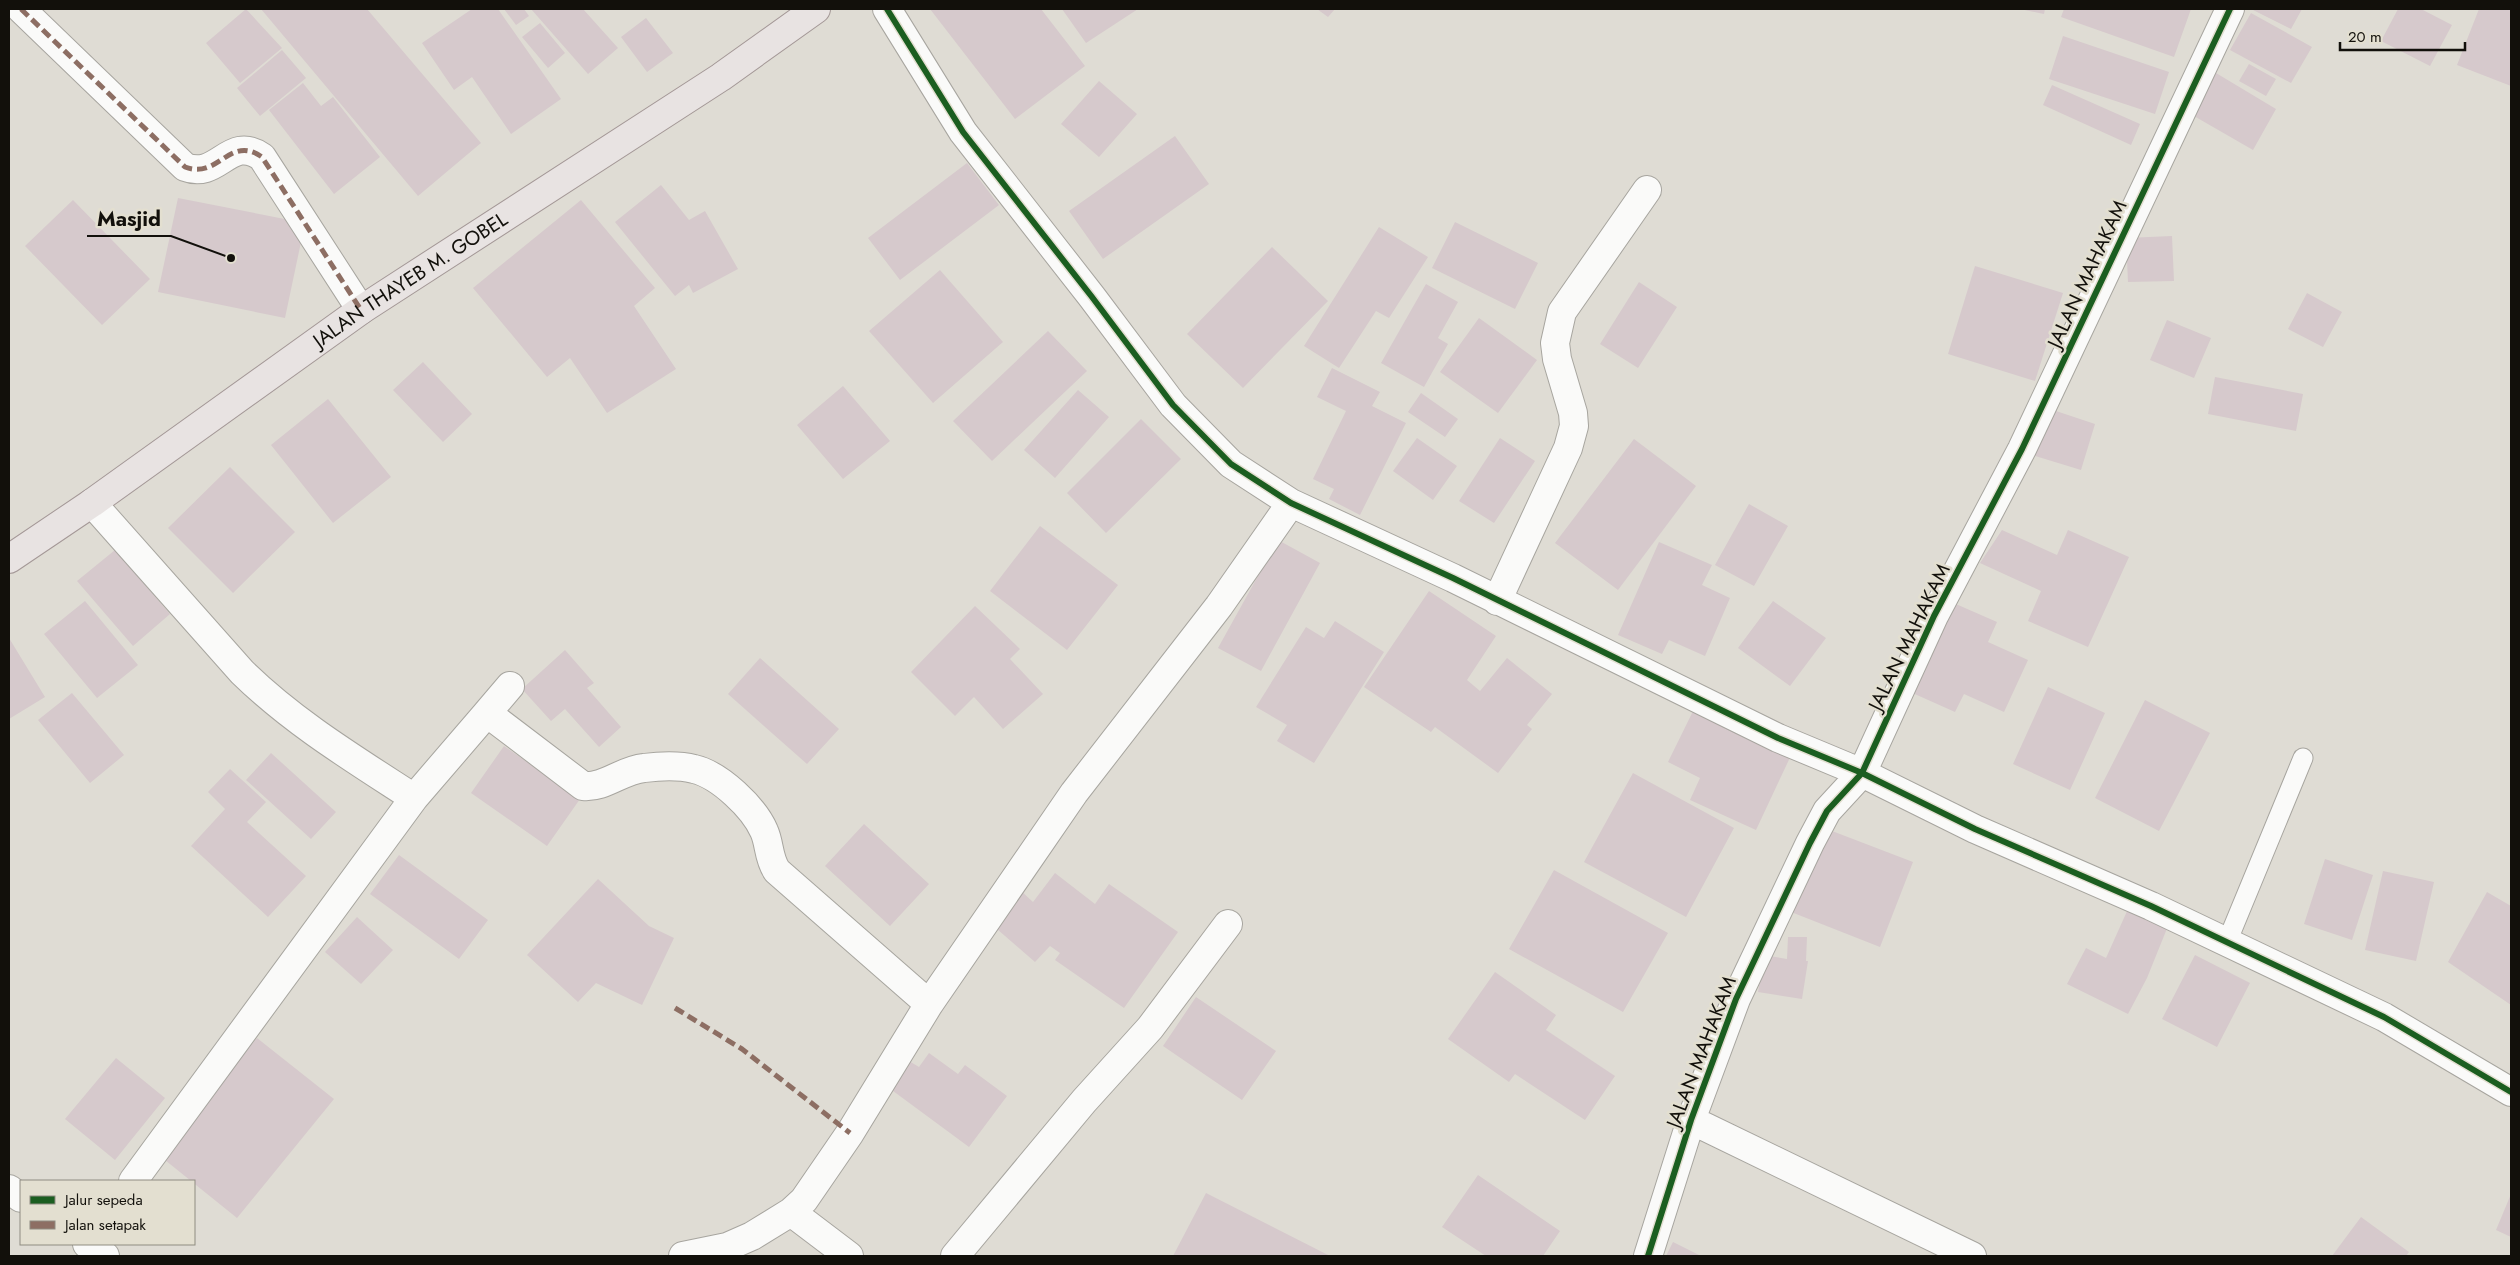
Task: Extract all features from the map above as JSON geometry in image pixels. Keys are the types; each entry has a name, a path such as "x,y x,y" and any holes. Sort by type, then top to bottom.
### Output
{"main road":[{"name":"JALAN THAYEB M. GOBEL","path":"9,558 92,503 362,310 721,77 816,9"}],"street":[{"path":"21,9 185,167 201,171 209,169 234,152 244,150 253,151 262,157 362,310"},
{"path":"887,9 962,132 1092,297 1173,405 1231,464 1291,504 1375,541 1778,738 1862,773 1975,829 2227,942 2384,1016 2511,1092"},
{"name":"JALAN MAHAKAM","path":"1648,1256 1691,1120 1736,999 1827,811 1862,773 1934,616 2022,449 2230,9"},
{"path":"1497,601 1568,448 1574,426 1573,413 1557,359 1555,343 1562,312 1647,190"},
{"path":"92,503 242,672 264,694 303,725 414,798"},
{"path":"683,1256 727,1246 752,1236 791,1212 822,1175 929,1004 1074,793 1219,606 1291,504"},
{"path":"133,1180 414,798 510,686"},
{"path":"487,713 583,786 602,784 627,772 643,768 695,769 714,778 737,795 754,815 764,831 772,863 777,870 929,1004"},
{"path":"955,1256 1084,1100 1150,1028 1228,924"},
{"path":"1691,1120 1972,1256"},
{"path":"9,1189 20,1197"},
{"path":"791,1212 849,1256"},
{"path":"88,1245 105,1256"}],"lane":[{"path":"2227,942 2303,758"}],"building":[{"path":"246,9 282,48 240,83 206,43"},
{"path":"261,9 367,9 481,143 418,196"},
{"path":"472,9 498,9 561,99 511,134 472,77 454,90 422,43"},
{"path":"504,9 524,9 529,16 516,25"},
{"path":"531,9 583,9 618,48 588,74"},
{"path":"930,9 1041,9 1085,66 1015,119"},
{"path":"1062,9 1138,9 1086,43"},
{"path":"1317,9 1335,9 1328,17"},
{"path":"2020,9 2045,9 2044,14"},
{"path":"2064,9 2191,9 2174,57 2061,17"},
{"path":"2251,9 2302,9 2291,29"},
{"path":"2398,9 2421,9 2452,25 2430,66 2381,41"},
{"path":"2479,9 2511,9 2511,86 2457,65"},
{"path":"2251,13 2312,47 2291,83 2230,50"},
{"path":"646,18 673,53 647,72 621,37"},
{"path":"540,23 565,53 548,68 522,37"},
{"path":"2063,36 2169,72 2155,114 2049,79"},
{"path":"282,50 306,78 260,116 237,88"},
{"path":"2249,64 2276,79 2266,96 2239,81"},
{"path":"2211,70 2276,109 2253,150 2187,112"},
{"path":"1099,81 1137,114 1099,157 1061,124"},
{"path":"303,83 321,106 333,97 380,157 334,194 269,110"},
{"path":"2052,85 2140,124 2131,145 2043,105"},
{"path":"1175,136 1209,184 1103,259 1069,211"},
{"path":"967,163 999,205 900,280 868,238"},
{"path":"661,185 689,220 705,211 738,269 693,293 689,285 675,296 615,222"},
{"path":"178,198 305,223 285,318 158,292"},
{"path":"73,200 150,279 102,325 25,246"},
{"path":"581,200 655,288 634,306 676,369 607,413 570,358 547,377 473,288"},
{"path":"1455,222 1538,263 1515,309 1432,268"},
{"path":"1379,227 1428,257 1389,318 1376,311 1339,368 1304,346"},
{"path":"2172,236 2174,281 2128,282 2126,238"},
{"path":"1272,247 1328,301 1243,388 1187,334"},
{"path":"1975,266 2063,293 2035,381 1948,354"},
{"path":"940,270 1003,342 933,403 869,331"},
{"path":"1639,282 1677,307 1638,368 1600,344"},
{"path":"1426,284 1458,302 1438,338 1448,344 1424,387 1381,363"},
{"path":"2307,293 2342,312 2323,347 2288,329"},
{"path":"1479,318 1537,360 1498,413 1440,372"},
{"path":"2167,320 2211,338 2194,378 2150,360"},
{"path":"1048,331 1087,371 992,461 953,421"},
{"path":"423,362 472,414 443,442 393,390"},
{"path":"1332,368 1380,392 1372,406 1406,423 1360,515 1329,499 1334,489 1313,479 1346,411 1317,397"},
{"path":"2215,377 2303,394 2296,431 2208,414"},
{"path":"843,386 890,441 843,479 797,425"},
{"path":"1078,390 1109,417 1055,478 1024,450"},
{"path":"1421,393 1458,419 1445,437 1408,412"},
{"path":"328,399 391,477 333,523 271,445"},
{"path":"2047,408 2095,424 2081,470 2032,455"},
{"path":"1141,419 1181,459 1106,533 1067,493"},
{"path":"1417,438 1457,466 1433,500 1393,471"},
{"path":"1500,438 1535,461 1494,523 1459,501"},
{"path":"1634,439 1696,486 1618,590 1555,543"},
{"path":"230,467 295,532 233,593 168,528"},
{"path":"1749,504 1788,526 1754,586 1715,565"},
{"path":"1040,526 1118,585 1067,650 990,591"},
{"path":"2002,530 2057,555 2068,530 2129,557 2088,647 2028,621 2041,591 1980,563"},
{"path":"1278,540 1320,563 1261,671 1218,648"},
{"path":"1659,542 1712,565 1702,585 1730,598 1705,656 1669,640 1662,654 1618,635"},
{"path":"115,550 170,614 133,646 77,581"},
{"path":"1429,591 1496,636 1467,680 1480,691 1507,658 1552,694 1527,725 1532,729 1498,773 1435,727 1431,732 1364,687"},
{"path":"85,601 138,665 97,698 44,634"},
{"path":"1773,601 1826,638 1790,686 1738,648"},
{"path":"1949,601 1997,622 1988,642 2028,660 2004,712 1964,694 1955,712 1908,691"},
{"path":"975,606 1020,649 1010,659 1043,694 1003,729 974,697 955,716 911,672"},
{"path":"1335,621 1384,652 1314,763 1277,741 1287,725 1256,707 1306,627 1324,638"},
{"path":"9,638 45,697 9,719"},
{"path":"565,650 594,683 587,688 621,727 599,747 565,709 551,721 522,689"},
{"path":"760,658 839,729 807,764 728,694"},
{"path":"2048,687 2105,713 2070,790 2013,764"},
{"path":"72,693 124,755 90,783 38,720"},
{"path":"2145,700 2210,733 2159,831 2095,798"},
{"path":"1697,703 1794,749 1756,830 1690,800 1700,778 1668,762"},
{"path":"504,746 580,799 547,846 471,793"},
{"path":"271,753 336,812 311,839 246,780"},
{"path":"230,769 266,802 247,822 306,876 268,917 191,846 225,809 208,792"},
{"path":"1633,773 1734,828 1686,917 1584,862"},
{"path":"864,824 929,884 890,926 825,866"},
{"path":"1819,826 1913,862 1880,947 1786,910"},
{"path":"399,855 488,920 459,959 370,894"},
{"path":"2325,859 2373,875 2352,940 2304,924"},
{"path":"1554,870 1668,933 1623,1012 1509,949"},
{"path":"2383,871 2434,882 2416,961 2365,950"},
{"path":"1055,873 1095,904 1109,884 1178,932 1124,1008 1055,960 1060,953 1050,946 1035,962 990,923 1020,890 1033,902"},
{"path":"598,879 649,926 674,938 642,1005 596,983 578,1002 527,955"},
{"path":"2487,892 2511,906 2511,1005 2448,962"},
{"path":"2128,909 2168,926 2147,978 2128,1014 2067,984 2086,948 2106,958"},
{"path":"357,917 393,950 361,984 325,952"},
{"path":"1788,937 1807,937 1806,961 1808,961 1802,999 1758,992 1764,955 1787,959"},
{"path":"2195,955 2250,983 2217,1047 2162,1019"},
{"path":"1495,972 1556,1015 1546,1030 1615,1076 1585,1120 1515,1074 1509,1082 1448,1039"},
{"path":"1196,997 1276,1051 1242,1100 1163,1046"},
{"path":"257,1038 334,1099 237,1218 195,1184 195,1180 190,1180 160,1156"},
{"path":"929,1053 958,1074 965,1065 1007,1096 969,1147 889,1088 909,1061 919,1067"},
{"path":"116,1058 165,1098 115,1160 65,1119"},
{"path":"1478,1175 1560,1231 1543,1256 1486,1256 1442,1227"},
{"path":"1206,1193 1330,1256 1173,1256"},
{"path":"2511,1194 2511,1237 2496,1230"},
{"path":"2361,1217 2409,1252 2406,1256 2332,1256"},
{"path":"1673,1242 1701,1256 1666,1256"}],"marked path":[{"path":"21,9 185,167 207,168 232,153 241,151 251,151 262,157 361,310"},
{"path":"675,1008 742,1049 850,1133"}],"cycle path":[{"path":"887,9 963,132 1092,297 1173,405 1231,464 1291,503 1453,578 1778,738 1862,773 1975,829 2151,906 2384,1017 2511,1092"},
{"path":"1648,1256 1691,1120 1736,999 1827,811 1862,773 1934,616 2022,449 2230,9"}],"place":[{"name":"Masjid","path":"231,258"}]}
